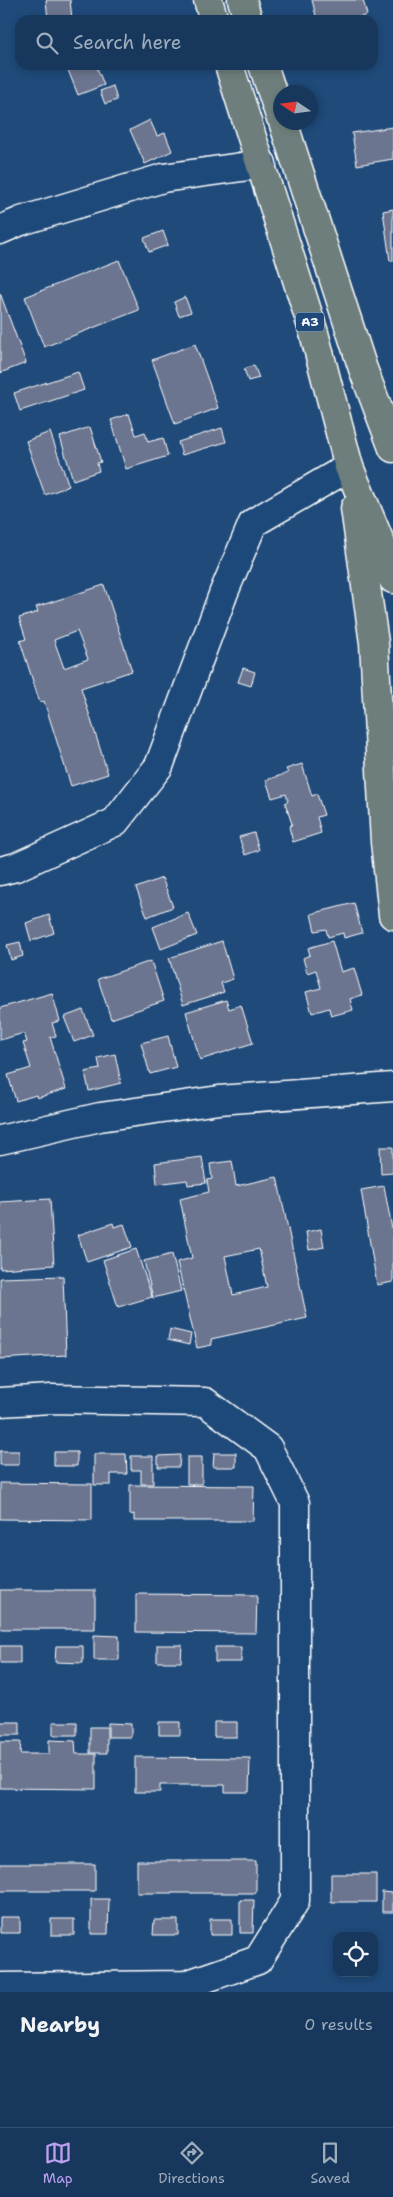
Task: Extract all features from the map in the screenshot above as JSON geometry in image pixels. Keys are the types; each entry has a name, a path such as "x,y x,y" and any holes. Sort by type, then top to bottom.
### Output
{"highway":[{"path":"208,0 212,15"},
{"path":"242,0 246,15"},
{"name":"A3","path":"231,70 314,333 349,467 374,643 385,842 393,915"},
{"path":"266,70 273,94"},
{"name":"A3","path":"286,130 363,368 393,448"},
{"name":"A3","path":"349,467 388,561 393,579"}],"street":[{"path":"0,230 22,221 163,178 262,164"},
{"path":"0,871 16,867 115,822 159,766 224,592 253,523 349,467"},
{"path":"0,1140 100,1117 219,1100 393,1087"},
{"path":"0,1402 51,1399 205,1402 268,1448 295,1503 295,1901 258,1960 186,1985 0,1987"}],"building":[{"path":"46,0 70,0 72,15 48,15"},
{"path":"312,0 363,0 367,15 316,15"},
{"path":"68,70 98,70 104,85 78,95"},
{"path":"113,86 117,100 105,104 100,91"},
{"path":"150,120 157,136 165,133 172,151 145,164 130,130"},
{"path":"393,127 393,159 357,165 352,133"},
{"path":"393,209 393,261 390,261 383,211"},
{"path":"163,231 168,245 149,252 144,238"},
{"path":"119,260 139,310 44,347 25,297"},
{"path":"0,293 26,363 0,373"},
{"path":"185,297 191,312 179,316 174,302"},
{"path":"195,344 218,408 175,424 152,360"},
{"path":"254,365 259,378 248,381 244,369"},
{"path":"78,372 84,390 20,411 14,393"},
{"path":"129,414 136,435 145,432 148,442 163,438 168,456 126,469 111,420"},
{"path":"90,427 101,462 97,463 99,471 73,480 60,437"},
{"path":"222,428 226,442 182,455 178,442"},
{"path":"50,432 69,486 45,495 26,441"},
{"path":"104,585 132,671 81,688 108,774 71,786 44,701 40,703 20,641 26,639 19,618 38,612 36,607","holes":["77,631 88,659 64,668 54,640"]},
{"path":"243,668 255,672 251,686 238,682"},
{"path":"302,764 312,796 317,794 324,815 317,817 321,833 293,842 289,827 292,824 285,803 288,801 286,794 272,798 266,780 288,773 286,769"},
{"path":"254,833 259,850 245,855 239,837"},
{"path":"162,878 173,907 147,917 136,888"},
{"path":"354,903 362,933 344,938 343,933 328,937 326,929 315,931 311,914"},
{"path":"188,913 197,935 161,949 153,927"},
{"path":"49,915 54,933 31,941 26,923"},
{"path":"222,941 233,979 221,983 224,992 183,1005 169,958"},
{"path":"332,941 341,972 354,968 362,995 350,999 353,1010 331,1016 329,1008 312,1013 306,992 321,988 316,970 307,973 303,958 310,955 308,948"},
{"path":"20,942 23,956 11,960 7,945"},
{"path":"151,961 164,1001 111,1019 98,979"},
{"path":"52,993 60,1021 52,1023 56,1036 50,1037 66,1089 37,1098 36,1095 16,1101 8,1075 31,1068 23,1043 27,1042 24,1033 0,1040 0,1008"},
{"path":"226,1000 229,1009 241,1005 253,1043 200,1060 186,1012"},
{"path":"83,1010 93,1035 74,1042 64,1017"},
{"path":"168,1036 176,1067 150,1074 141,1043"},
{"path":"115,1054 121,1083 89,1091 85,1072 100,1069 98,1058"},
{"path":"380,1147 393,1147 393,1173 381,1174"},
{"path":"202,1157 206,1183 188,1185 187,1180 157,1184 155,1163"},
{"path":"232,1161 236,1186 277,1177 307,1318 211,1339 212,1345 197,1348 177,1262 192,1258 180,1199 209,1192 207,1180 212,1179 210,1164","holes":["259,1249 267,1287 233,1295 225,1256"]},
{"path":"384,1186 393,1234 393,1282 377,1285 361,1190"},
{"path":"50,1199 54,1265 0,1269 0,1202"},
{"path":"113,1223 114,1227 124,1224 132,1247 87,1262 78,1235"},
{"path":"321,1229 324,1247 309,1250 306,1232"},
{"path":"136,1249 152,1297 118,1307 103,1260"},
{"path":"172,1254 181,1291 153,1298 144,1261"},
{"path":"63,1276 66,1355 0,1359 0,1278"},
{"path":"170,1329 191,1334 189,1345 168,1340"},
{"path":"0,1451 19,1451 19,1465 0,1465"},
{"path":"54,1452 77,1452 77,1466 54,1466"},
{"path":"214,1453 236,1453 236,1467 213,1467"},
{"path":"94,1454 126,1454 127,1474 111,1474 111,1485 94,1485"},
{"path":"180,1455 179,1467 158,1467 158,1456"},
{"path":"131,1456 153,1456 153,1484 141,1484 141,1470 131,1470"},
{"path":"187,1457 202,1457 202,1484 187,1484"},
{"path":"0,1483 92,1484 92,1520 0,1519"},
{"path":"130,1485 254,1486 253,1521 134,1521 134,1514 130,1515"},
{"path":"0,1590 95,1590 95,1629 0,1629"},
{"path":"136,1594 257,1595 256,1633 136,1632"},
{"path":"94,1635 119,1636 119,1660 94,1660"},
{"path":"157,1645 182,1645 181,1662 157,1662"},
{"path":"0,1646 20,1646 20,1663 0,1663"},
{"path":"56,1646 83,1646 83,1663 55,1662"},
{"path":"215,1647 241,1647 241,1662 215,1662"},
{"path":"0,1722 20,1722 20,1735 0,1735"},
{"path":"53,1722 77,1722 77,1735 53,1735"},
{"path":"159,1722 180,1722 180,1735 159,1735"},
{"path":"214,1722 237,1722 237,1737 214,1737"},
{"path":"108,1723 131,1724 131,1737 108,1737"},
{"path":"90,1727 107,1727 107,1753 90,1753"},
{"path":"49,1740 75,1741 76,1754 96,1754 96,1789 0,1788 0,1742 21,1742 20,1754 49,1754"},
{"path":"135,1757 250,1758 249,1792 225,1792 225,1785 160,1785 160,1792 135,1792"},
{"path":"137,1861 256,1861 256,1893 137,1893"},
{"path":"0,1864 95,1864 95,1891 0,1891"},
{"path":"331,1874 376,1874 376,1902 331,1902"},
{"path":"382,1892 393,1893 393,1912 382,1912"},
{"path":"91,1899 109,1899 108,1934 91,1934"},
{"path":"240,1900 254,1900 253,1933 240,1933"},
{"path":"0,1917 20,1917 20,1933 0,1933"},
{"path":"51,1919 74,1919 74,1935 51,1935"},
{"path":"210,1919 232,1919 232,1935 210,1935"},
{"path":"154,1920 178,1920 178,1935 153,1935"}]}
